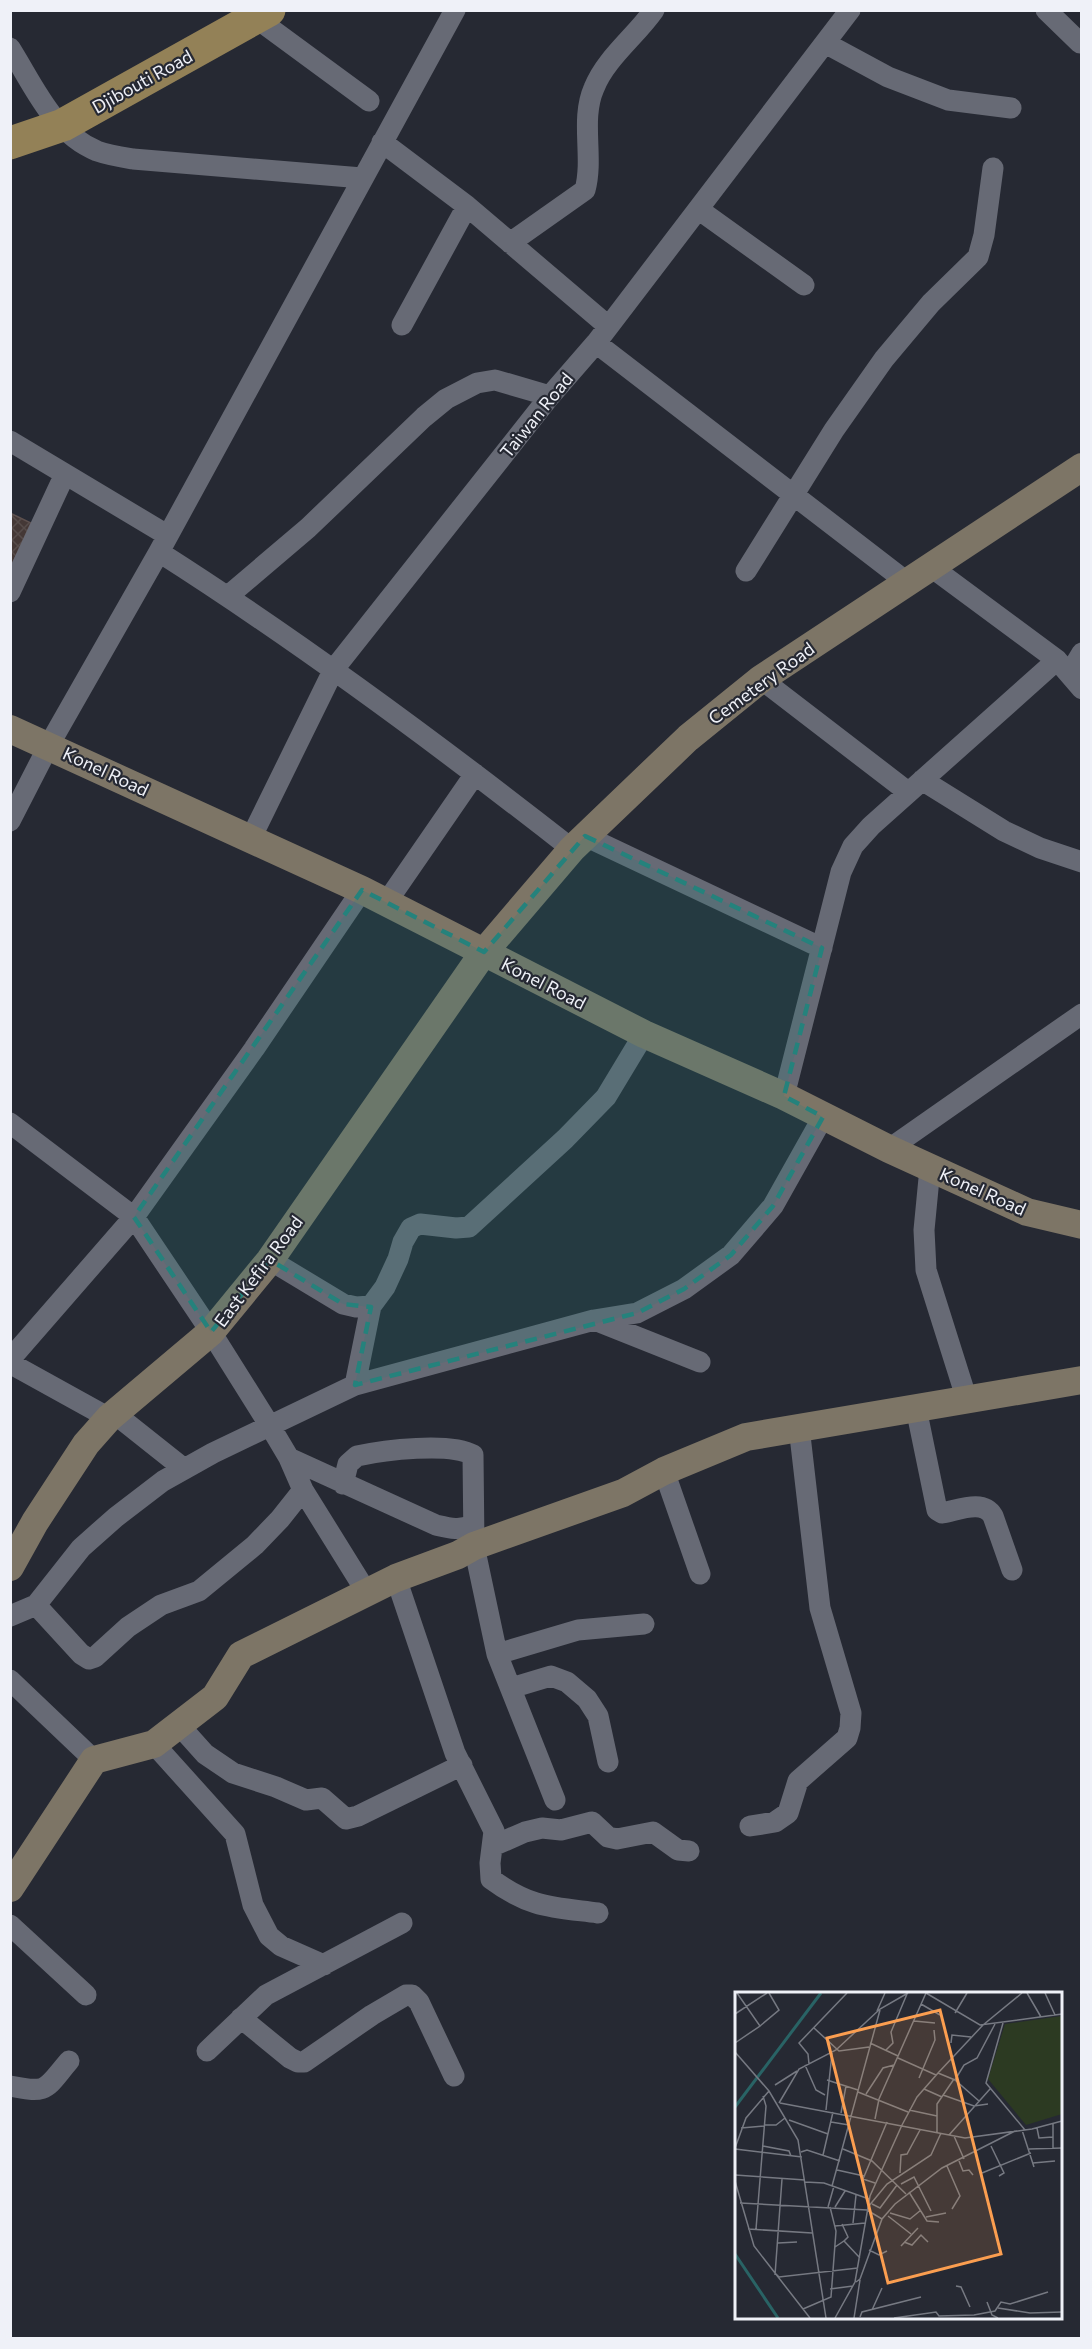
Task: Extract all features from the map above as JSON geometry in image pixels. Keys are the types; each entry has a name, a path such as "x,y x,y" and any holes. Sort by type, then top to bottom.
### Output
{"main road":[{"name":"Djibouti Road","path":"11,144 59,126 262,14"}],"street":[{"path":"10,821 455,10"},
{"path":"510,243 585,190 589,177 588,117 593,88 654,10"},
{"name":"Taiwan Road","path":"251,838 334,669 550,396 602,335 850,10"},
{"path":"1046,10 1080,43"},
{"path":"262,14 369,101"},
{"path":"825,43 888,77 948,100 1011,108"},
{"path":"10,48 59,126 86,146 99,152 134,159 362,178"},
{"path":"382,142 467,206 510,243 602,335 795,496 919,574 1070,674"},
{"path":"746,571 795,496 834,430 884,359 931,303 978,257 984,236 993,168"},
{"path":"402,325 467,206"},
{"path":"698,209 804,285"},
{"path":"228,596 308,528 424,417 446,399 477,383 495,380 550,396"},
{"path":"10,441 65,474 163,543 228,596 334,669 475,774 578,843 822,948"},
{"name":"Cemetery Road","path":"484,952 578,843 688,738 761,679 1082,467"},
{"path":"10,592 65,474"},
{"path":"784,1096 841,872 853,846 871,826 915,786 1070,674 1082,653"},
{"path":"761,679 915,786 1040,848 1082,862"},
{"name":"Konel Road","path":"10,729 50,745 374,896 644,1034 784,1096 930,1168 1027,1212 1082,1225"},
{"path":"183,1468 112,1416 12,1364 20,1331 134,1217 254,1049 374,896 475,774"},
{"name":"East Kefira Road","path":"13,1555 86,1444 112,1416 211,1332 270,1260 484,952"},
{"path":"889,1149 1082,1014"},
{"path":"355,1385 371,1306 385,1287 411,1228 420,1224 469,1227 565,1139 606,1097 644,1034"},
{"path":"10,1616 36,1605 81,1548 116,1517 183,1468 355,1385 594,1320 637,1313 684,1289 731,1255 773,1206 823,1117"},
{"path":"10,1123 134,1217 211,1332 270,1426 289,1458 303,1490 367,1593"},
{"path":"930,1168 924,1230 926,1270 967,1401"},
{"path":"270,1260 343,1304 356,1307 371,1306"},
{"path":"594,1320 700,1362"},
{"path":"10,1888 94,1760 154,1744 215,1697 241,1655 396,1578 458,1555 473,1535 623,1493 664,1471 746,1437 1082,1380"},
{"path":"916,1408 937,1510 942,1513 981,1506 989,1509 1012,1570"},
{"path":"750,1826 782,1819 788,1813 798,1781 847,1738 850,1728 851,1713 820,1608 799,1427"},
{"path":"343,1484 348,1464 357,1456 437,1448 473,1455 473,1535 497,1654 555,1800"},
{"path":"289,1458 444,1527 465,1528 473,1535"},
{"path":"664,1471 700,1574"},
{"path":"36,1605 81,1654 89,1659 95,1657 128,1627 161,1605 199,1591 255,1545 303,1490"},
{"path":"396,1578 455,1753 494,1831 489,1872 491,1879 537,1905 598,1913"},
{"path":"497,1654 578,1630 644,1624"},
{"path":"511,1688 551,1676 567,1682 587,1699 598,1716 608,1762"},
{"path":"10,1680 94,1760"},
{"path":"178,1725 205,1754 233,1773 306,1800 322,1798 346,1819 358,1816 462,1765"},
{"path":"154,1744 235,1834 252,1905 269,1936 281,1946 324,1965"},
{"path":"493,1846 525,1832 542,1828 561,1830 592,1822 608,1837 617,1839 649,1831 678,1850 689,1851"},
{"path":"207,2051 266,1995 402,1923"},
{"path":"10,1924 86,1995"},
{"path":"241,2018 290,2058 304,2062 372,2015 406,1995 412,1995 419,2002 454,2076"},
{"path":"10,2086 43,2090 69,2061"}],"highlighted area":[{"path":"585,836 822,948 784,1096 823,1117 773,1206 731,1255 684,1289 637,1313 355,1385 371,1307 343,1304 270,1260 211,1332 134,1217 362,890 484,952"}],"building":[{"path":"10,513 31,523 10,569"}]}
